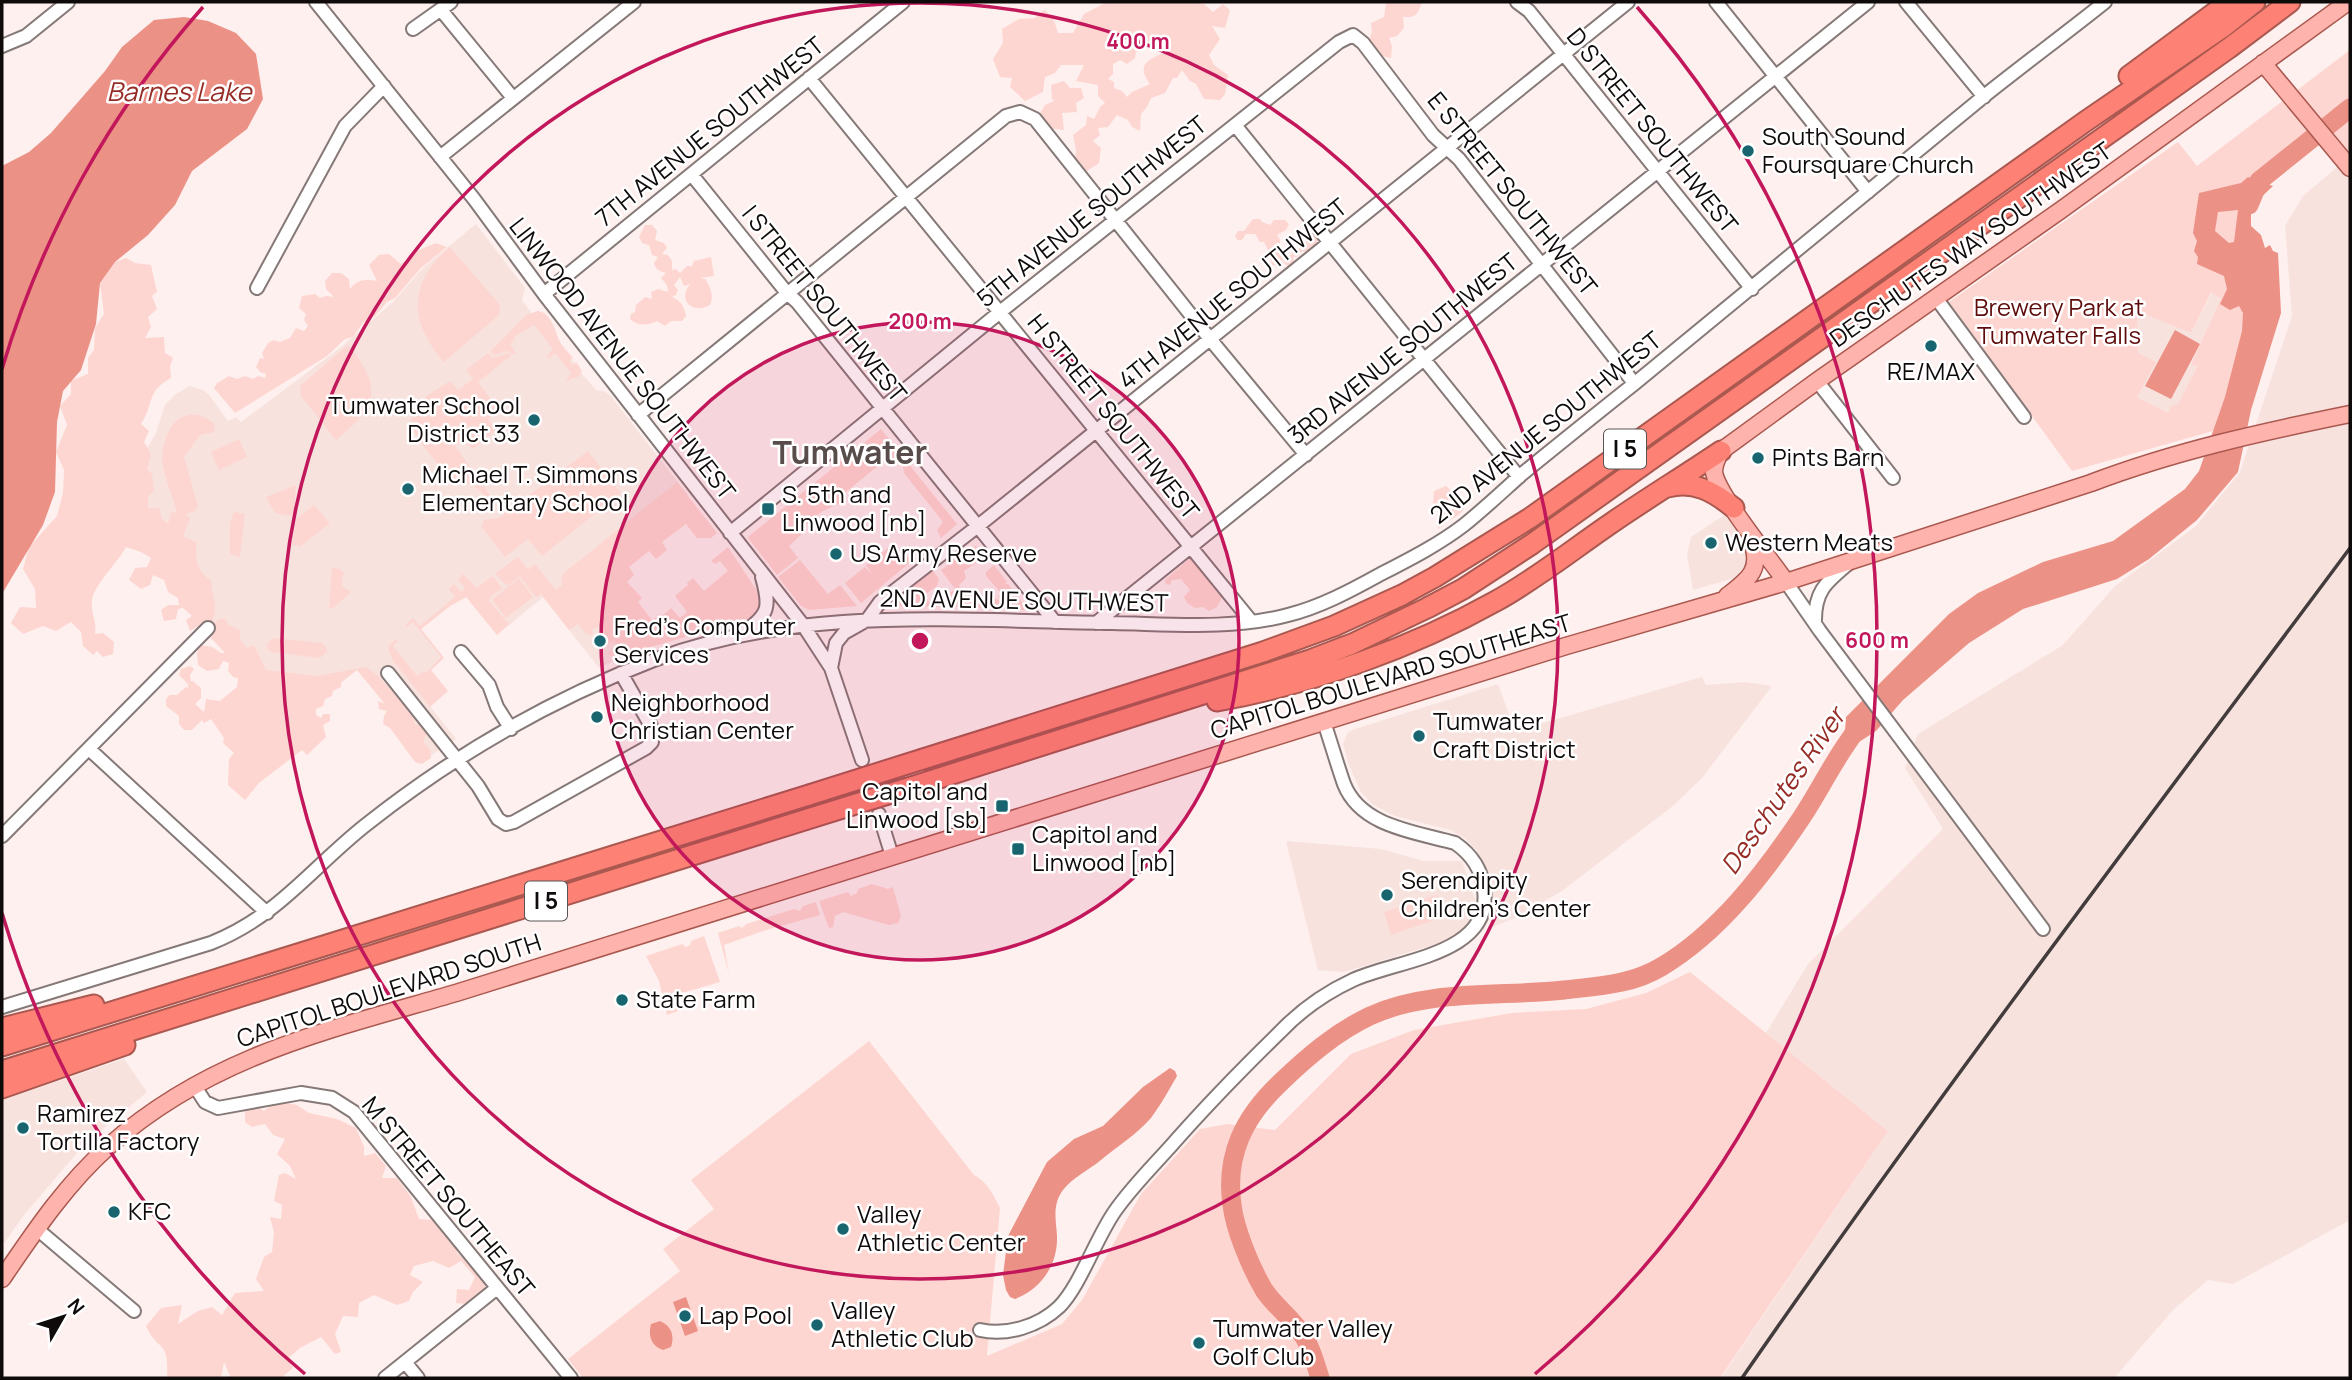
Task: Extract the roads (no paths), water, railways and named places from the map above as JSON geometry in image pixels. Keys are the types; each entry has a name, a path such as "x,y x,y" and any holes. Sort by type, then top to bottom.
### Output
{"highway":[{"path":"1865,278 1892,250 2229,2"},
{"name":"I 5","path":"2,1046 1263,652 1334,626 1402,595 1468,558 1530,518 2255,2"},
{"name":"I 5","path":"2,1071 1150,712 1342,648 1391,626 1463,589 1565,521 2290,2"},
{"path":"1150,712 1245,696 1368,658 1457,621 1527,582 1721,451"},
{"path":"1660,490 1683,484 1695,486 1710,491 1734,508"},
{"path":"2,1028 199,979 238,973"},
{"path":"2,1088 212,1012 246,995"}],"main road":[{"name":"DESCHUTES WAY SOUTHWEST","path":"1721,451 1816,381 2129,162 2348,2"},
{"path":"2263,63 2346,164"},
{"name":"CAPITOL BOULEVARD SOUTHEAST","path":"705,915 1592,638 1786,583 2130,468 2262,432 2350,414"},
{"path":"1721,451 1714,470 1722,492 1786,583"},
{"path":"1719,602 1744,583 1755,568 1755,549 1745,524"},
{"name":"CAPITOL BOULEVARD SOUTH","path":"2,1279 71,1186 107,1148 140,1121 194,1085 256,1054 304,1037 456,993 705,915"}],"street":[{"path":"2,46 26,36 68,2"},
{"name":"LINWOOD AVENUE SOUTHWEST","path":"316,2 440,157 544,295 803,625 831,668 862,760"},
{"path":"440,157 634,2"},
{"name":"7TH AVENUE SOUTHWEST","path":"544,295 903,2"},
{"name":"D STREET SOUTHWEST","path":"1517,2 1529,11 1752,289"},
{"name":"4TH AVENUE SOUTHWEST","path":"831,668 837,642 844,633 867,620 880,602 1097,431 1628,2"},
{"path":"1716,2 1868,192"},
{"name":"3RD AVENUE SOUTHWEST","path":"1096,623 1868,2"},
{"path":"1906,2 1984,97"},
{"name":"2ND AVENUE SOUTHWEST","path":"803,625 867,620 1213,625 1284,617 1319,606 1454,532 1984,97 2105,2"},
{"path":"413,29 446,6 513,98"},
{"name":"5TH AVENUE SOUTHWEST","path":"730,533 1000,312 1339,42 1353,35"},
{"name":"E STREET SOUTHWEST","path":"1353,35 1363,43 1433,135 1447,147 1634,383"},
{"name":"H STREET SOUTHWEST","path":"809,78 1251,621"},
{"path":"257,288 345,126 384,86"},
{"path":"638,415 905,195 1006,116 1020,112 1035,119 1306,455"},
{"path":"1235,125 1518,477"},
{"name":"I STREET SOUTHWEST","path":"692,175 1055,622"},
{"path":"1936,298 2024,417"},
{"path":"1816,381 1893,478"},
{"path":"1815,624 1814,609 1822,588 1852,562"},
{"path":"740,635 756,624 766,612 767,596 761,573"},
{"path":"1786,583 2043,929"},
{"path":"2,1007 211,943 237,932 267,913 366,824 458,761 564,700 621,673 688,649 740,635 803,625"},
{"path":"2,836 208,628"},
{"path":"461,652 489,685 497,707 511,729"},
{"path":"388,673 478,786 498,819 506,824 646,748 652,742 651,726 621,673"},
{"path":"980,1331 1002,1332 1017,1329 1043,1318 1060,1306 1075,1284 1105,1226 1130,1192 1295,1017 1332,990 1353,980 1453,946 1474,929 1484,914 1485,898 1480,873 1466,850 1455,843 1375,819 1355,803 1345,785 1324,722"},
{"path":"89,749 267,913"},
{"path":"879,814 892,856"},
{"name":"M STREET SOUTHEAST","path":"194,1085 205,1102 218,1108 301,1093 332,1098 343,1103 363,1122 571,1378"},
{"path":"37,1229 134,1311"},
{"path":"385,1378 497,1288"},
{"path":"405,1363 418,1378"}],"water":[{"name":"Barnes Lake","path":"184,17 208,21 236,33 256,54 263,99 247,129 192,171 175,205 148,235 115,262 100,283 96,324 81,370 63,391 57,422 55,492 43,525 2,594 2,166 29,152 51,133 105,71 122,47 154,20"},
{"path":"2248,177 2273,186 2251,207 2251,226 2261,235 2265,248 2270,245 2273,251 2278,253 2281,313 2251,410 2238,472 2197,520 2149,559 2117,579 2023,609 1969,643 1903,700 1876,731 1859,742 1844,745 1846,717 1949,614 1978,593 2043,562 2113,541 2185,489 2199,471 2225,397 2242,331 2243,313 2239,306 2230,310 2220,304 2227,289 2224,276 2197,264 2198,257 2194,251 2197,241 2193,233 2199,193 2241,183","holes":["2238,210 2234,242 2229,243 2215,231 2218,212"]},
{"path":"2175,330 2200,344 2171,399 2145,386"},
{"path":"1170,1068 1177,1076 1151,1118 1134,1135 1076,1177 1063,1190 1056,1207 1057,1247 1051,1266 1033,1289 1015,1299 1010,1297 1003,1275 1008,1236 1047,1162 1074,1139 1103,1126 1143,1087"},
{"name":"Lap Pool","path":"686,1297 698,1331 685,1336 673,1302"},
{"path":"660,1321 669,1328 672,1335 671,1347 663,1350 653,1343 650,1336 651,1324"}],"waterway":[{"name":"Deschutes River","path":"2249,205 2259,181 2350,108"},
{"name":"Deschutes River","path":"1320,1378 1303,1335 1259,1281 1236,1226 1232,1205 1231,1170 1240,1138 1256,1109 1280,1083 1322,1046 1357,1022 1392,1007 1465,995 1602,986 1638,978 1661,967 1703,937 1740,900 1802,817 1859,727"}],"railway":[{"path":"1742,1378 1966,1064 2350,548"}],"place":[{"name":"South Sound Foursquare Church","path":"1748,151"},
{"name":"RE/MAX","path":"1931,346"},
{"name":"Tumwater School District 33","path":"534,420"},
{"name":"Pints Barn","path":"1758,458"},
{"name":"Michael T. Simmons Elementary School","path":"408,489"},
{"name":"S. 5th and Linwood [nb]","path":"768,509"},
{"name":"Western Meats","path":"1711,543"},
{"name":"US Army Reserve","path":"836,554"},
{"name":"Fred's Computer Services","path":"600,641"},
{"name":"Neighborhood Christian Center","path":"597,717"},
{"name":"Tumwater Craft District","path":"1419,736"},
{"name":"Capitol and Linwood [sb]","path":"1002,806"},
{"name":"Capitol and Linwood [nb]","path":"1018,849"},
{"name":"Serendipity Children's Center","path":"1387,895"},
{"name":"State Farm","path":"622,1000"},
{"name":"Ramirez Tortilla Factory","path":"23,1128"},
{"name":"KFC","path":"114,1212"},
{"name":"Valley Athletic Center","path":"843,1229"},
{"name":"Lap Pool","path":"685,1316"},
{"name":"Valley Athletic Club","path":"817,1325"},
{"name":"Tumwater Valley Golf Club","path":"1199,1343"}],"district":[{"name":"Tumwater","path":"850,453"}],"park label":[{"name":"Brewery Park at Tumwater Falls","path":"2059,322"}]}
